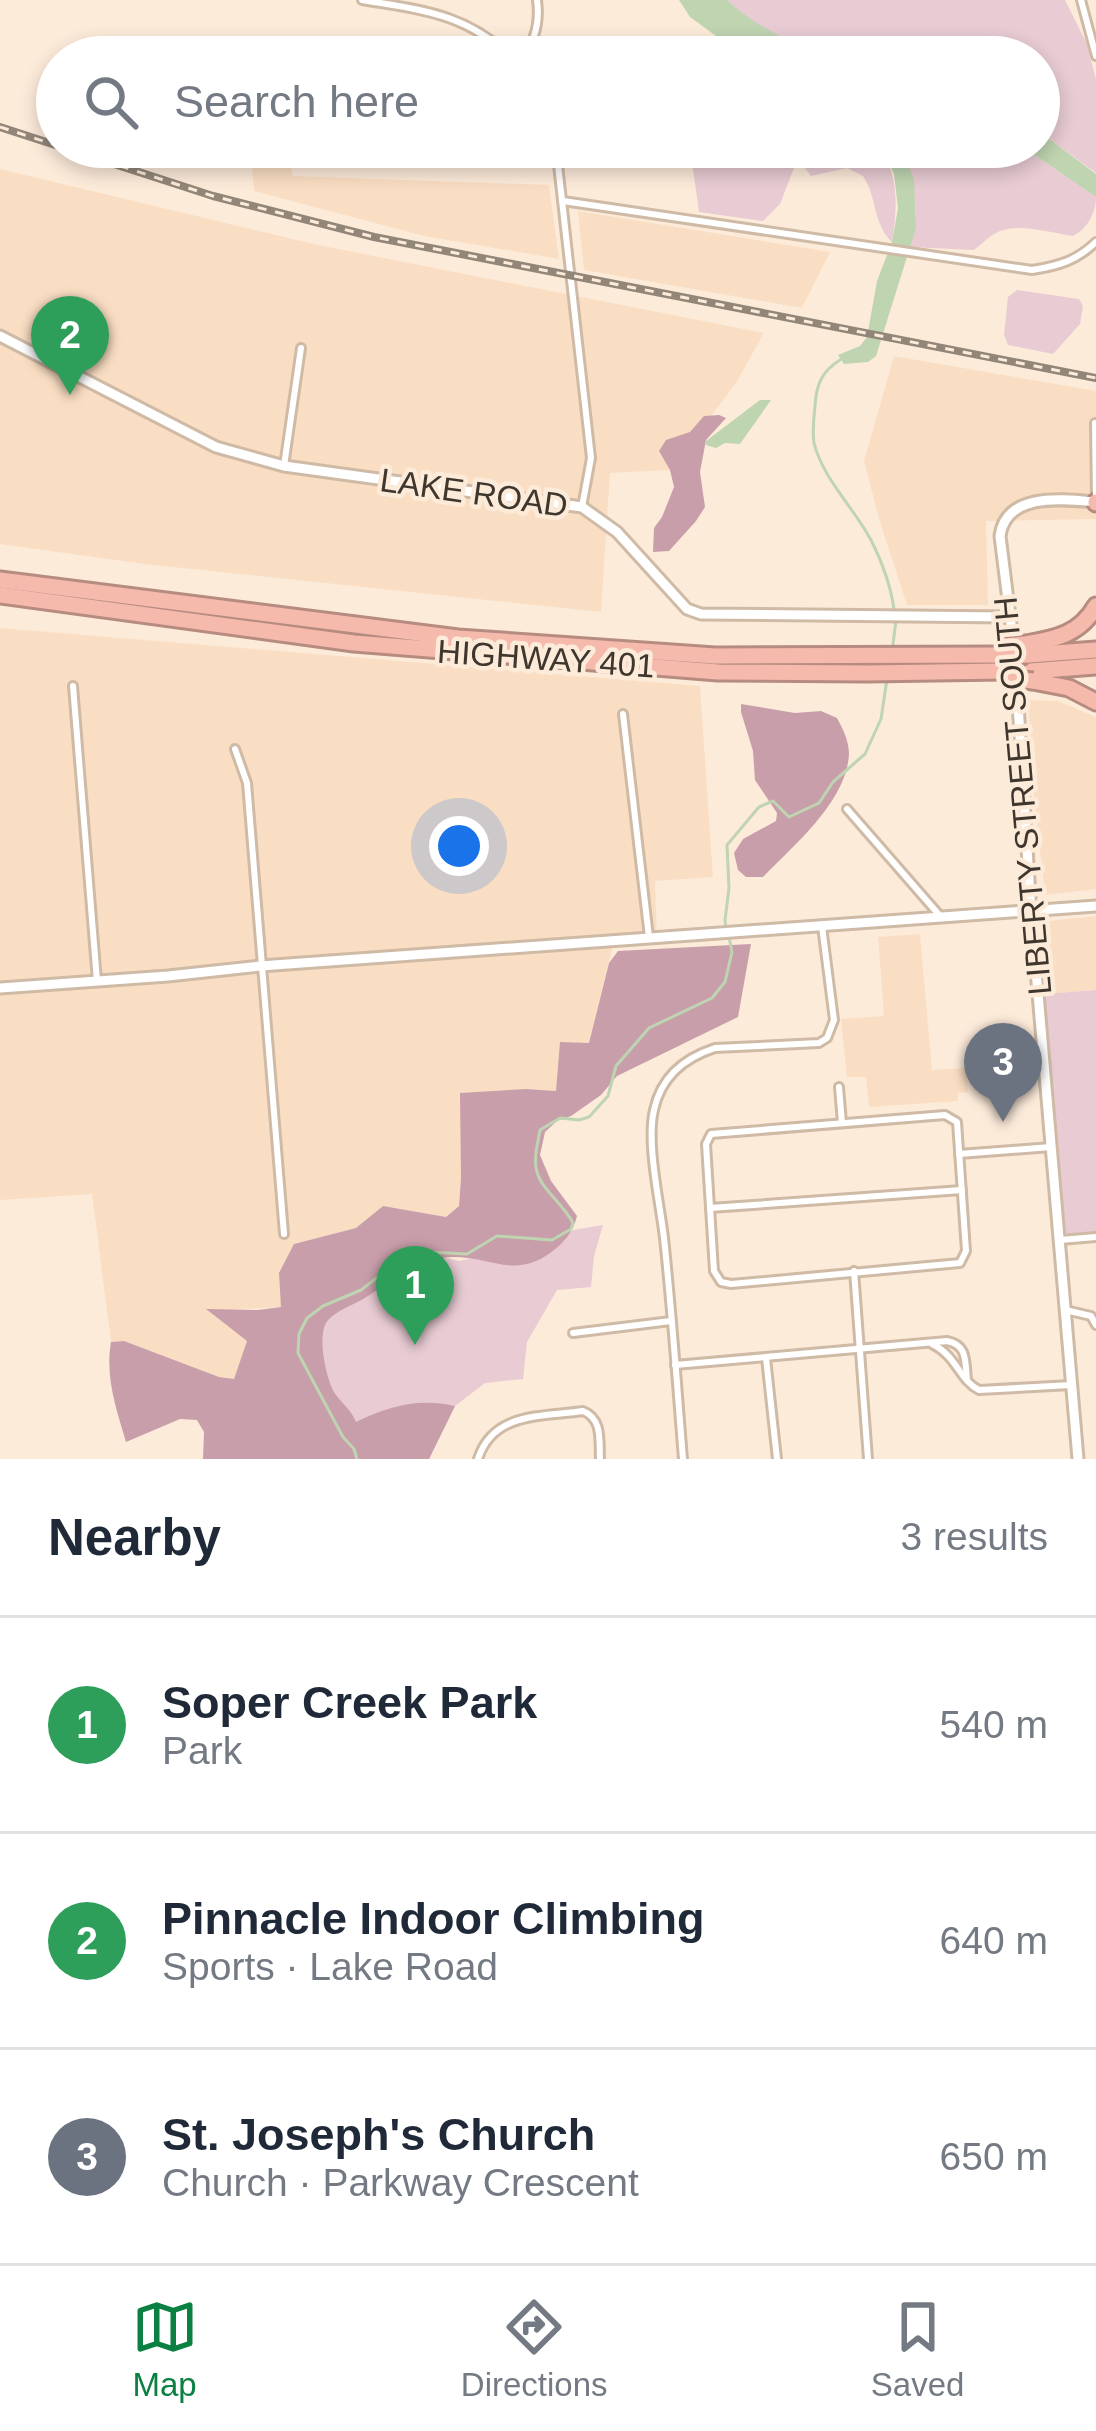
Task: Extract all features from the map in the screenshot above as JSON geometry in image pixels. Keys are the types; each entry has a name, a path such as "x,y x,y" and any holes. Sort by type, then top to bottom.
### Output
{"highway":[{"name":"HIGHWAY 401","path":"0,580 458,638 869,665"},
{"name":"HIGHWAY 401","path":"0,595 354,643 718,672 903,662"},
{"path":"1030,663 1083,624 1096,606"},
{"path":"903,662 919,677 1096,650"},
{"path":"903,662 1096,666"},
{"path":"1030,663 1096,702"}],"street":[{"path":"362,0 435,12 487,36"},
{"path":"533,36 538,26 537,0"},
{"path":"1081,0 1096,56"},
{"path":"558,168 591,458 582,507"},
{"path":"562,201 1032,270 1060,266 1096,242"},
{"name":"LAKE ROAD","path":"0,336 216,447 284,466 582,507 617,532 687,609 701,614 1008,617"},
{"path":"284,466 301,348"},
{"path":"1095,423 1096,502"},
{"name":"LIBERTY STREET SOUTH","path":"1078,1459 1031,911 1015,656 1000,527 1008,512 1021,505 1096,502"},
{"path":"73,686 97,981"},
{"path":"623,714 650,940"},
{"path":"235,749 247,783 284,1234"},
{"path":"847,809 941,917"},
{"path":"0,988 1096,906"},
{"path":"682,1459 652,1120 658,1094 689,1058 715,1048 819,1043 827,1038 834,1020 822,926"},
{"path":"839,1087 842,1123"},
{"path":"945,1115 957,1123 964,1259 721,1282 714,1271 706,1144 710,1134 842,1123 945,1115"},
{"path":"959,1154 1052,1147"},
{"path":"710,1208 962,1190"},
{"path":"1060,1240 1096,1237"},
{"path":"854,1271 868,1459"},
{"path":"1065,1310 1090,1316 1096,1325"},
{"path":"573,1333 671,1321"},
{"path":"675,1365 947,1341 960,1346 967,1380"},
{"path":"928,1343 952,1358 970,1386 985,1390 1071,1385"},
{"path":"766,1358 777,1459"},
{"path":"478,1459 492,1434 509,1421 583,1411 598,1424 600,1459"}],"shaded area":[{"path":"679,0 727,0 781,36 716,36 690,17"},
{"path":"727,0 1065,0 1086,42 1096,79 1096,173 1060,146 1060,36 781,36"},
{"path":"1060,147 1096,174 1096,197 1054,168 1060,168"},
{"path":"252,168 291,168 293,176 549,185 559,259 424,236 254,191"},
{"path":"693,168 794,168 780,204 763,221 699,212"},
{"path":"805,168 847,168 811,176"},
{"path":"847,168 890,168 895,193 892,242 881,227 863,176"},
{"path":"891,168 910,168 916,228 876,356 868,362 844,364 838,355 860,346 867,337 877,281 892,242 898,208"},
{"path":"909,168 1054,168 1096,197 1094,209 1073,236 1017,228 996,233 974,250 910,247 915,196"},
{"path":"0,169 318,245 764,333 736,383 670,470 610,473 601,612 144,564 0,544"},
{"path":"578,211 830,252 802,308 584,270"},
{"path":"1017,290 1079,299 1083,306 1080,324 1053,354 1008,345 1004,335 1008,297"},
{"path":"894,356 1096,391 1096,519 986,521 988,605 907,605 864,461"},
{"path":"760,400 771,400 740,444 706,445 706,441"},
{"path":"704,416 726,418 706,440 700,472 705,507 669,551 653,552 654,528 674,487 659,451 666,440 690,432"},
{"path":"0,628 700,686 713,877 655,881 657,936 616,933 589,1043 556,1091 526,1089 461,1178 459,1206 446,1217 383,1206 356,1228 294,1244 281,1307 208,1311 248,1341 234,1379 124,1341 111,1342 92,1194 0,1200"},
{"path":"1028,700 1058,701 1096,717 1096,889 1045,895"},
{"path":"741,704 795,713 821,711 837,718 849,749 846,771 829,805 763,877 746,877 738,870 734,853 743,839 776,821 777,813 755,780"},
{"path":"1096,916 1096,990 1044,994 1044,933 1049,921"},
{"path":"920,934 932,1070 966,1068 968,1092 958,1093 958,1101 869,1107 866,1077 847,1077 841,1019 884,1016 878,937"},
{"path":"751,944 738,1017 617,1076 601,1095 545,1132 540,1155 551,1181 577,1216 560,1245 525,1264 451,1257 429,1262 328,1320 323,1345 328,1377 356,1422 404,1405 455,1406 429,1459 203,1459 204,1432 197,1420 180,1419 126,1442 110,1380 111,1342 124,1341 234,1379 247,1341 206,1309 281,1307 279,1273 294,1244 356,1228 383,1206 446,1217 459,1206 460,1093 556,1091 560,1042 589,1043 609,963 618,951"},
{"path":"1096,990 1096,1233 1069,1235 1063,1230 1044,994"},
{"path":"603,1225 591,1287 557,1290 527,1342 523,1379 485,1383 455,1406 429,1459 360,1459 304,1342 318,1317 390,1275 439,1256 459,1261"}],"waterway":[{"path":"840,360 819,385 814,443 824,469 875,548 894,610"},
{"path":"892,652 896,620"},
{"path":"726,928 727,845 759,807 773,801 789,817 819,803 833,782 865,754 881,719 887,679"},
{"path":"357,1459 298,1353 299,1334 307,1318 361,1290 412,1254 467,1254 497,1236 552,1240 571,1229 569,1216 537,1172 540,1130 560,1118 589,1117 608,1096 616,1066 649,1028 712,998 725,982 732,952 729,937"}],"railway":[{"path":"0,127 36,139"},
{"path":"127,168 213,196 374,237 1096,378"}],"place":[{"name":"Pinnacle Indoor Climbing","path":"70,395"},
{"name":"St. Joseph's Church","path":"1003,1122"},
{"name":"Soper Creek Park","path":"415,1345"}]}
